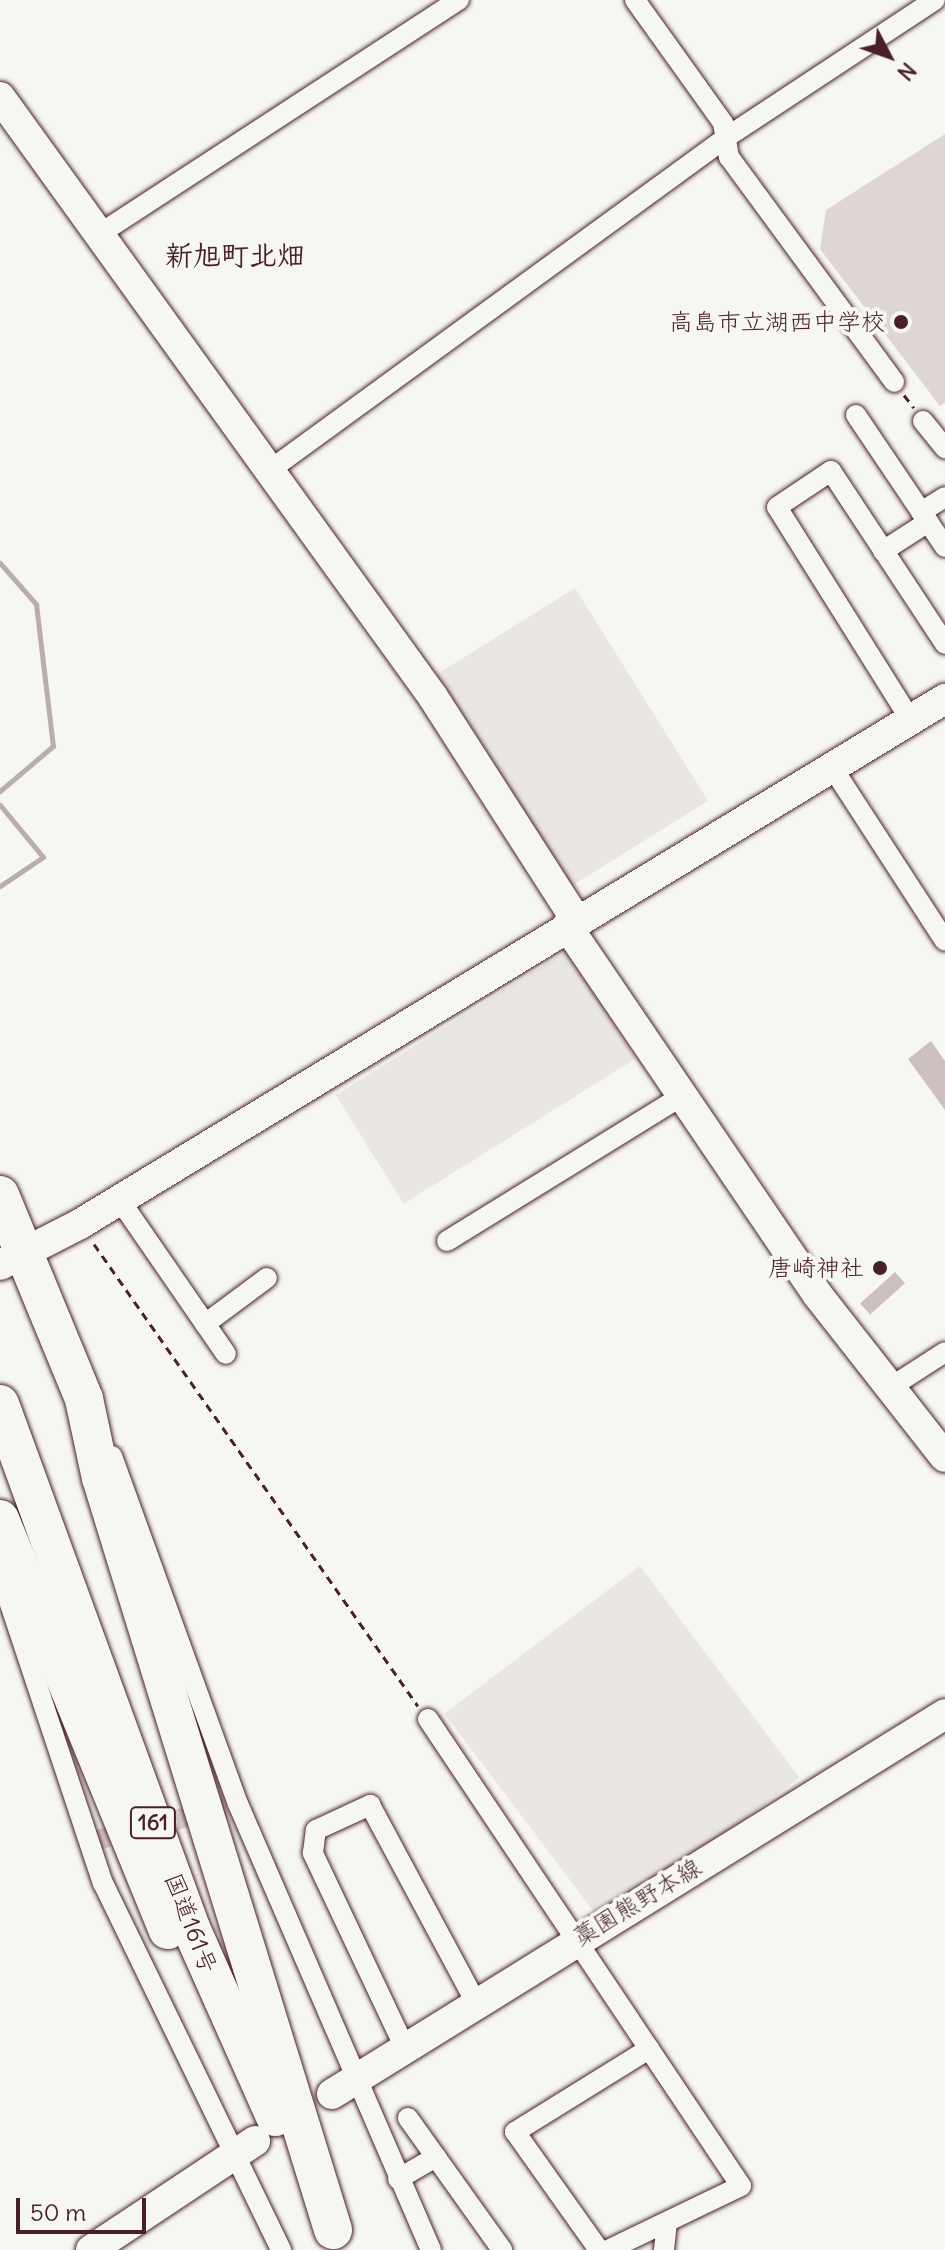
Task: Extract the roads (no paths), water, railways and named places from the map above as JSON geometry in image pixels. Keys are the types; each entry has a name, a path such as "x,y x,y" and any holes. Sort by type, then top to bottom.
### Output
{"highway":[{"path":"0,1195 12,1258 84,1399 101,1478 338,2240"},
{"name":"国道161号","path":"0,1404 191,1928 276,2119 338,2240"},
{"path":"0,1519 138,1865 234,2074 338,2240"}],"street":[{"path":"98,235 459,0"},
{"path":"635,0 723,123 729,157 894,382"},
{"path":"270,470 727,137 935,0"},
{"path":"0,97 433,697 571,923 682,1096 817,1294 945,1457"},
{"path":"856,415 945,547"},
{"path":"923,421 945,448"},
{"path":"910,719 777,507 831,471 945,644"},
{"path":"883,551 945,497"},
{"path":"12,1258 80,1224 571,923 945,699"},
{"path":"832,767 945,941"},
{"path":"447,1241 682,1096"},
{"path":"119,1199 226,1354"},
{"path":"205,1324 267,1278"},
{"path":"891,1387 945,1352"},
{"path":"84,1399 116,1466 343,2087 398,2179 431,2250"},
{"path":"0,1574 103,1883 244,2148 281,2250"},
{"name":"藁園熊野本線","path":"343,2087 576,1939 945,1714"},
{"path":"428,1719 741,2186 608,2250"},
{"path":"405,2048 313,1853 316,1830 370,1805 476,2003"},
{"path":"599,2250 515,2132 649,2049"},
{"path":"408,2118 502,2250"},
{"path":"91,2250 244,2148"},
{"path":"398,2179 436,2157"},
{"path":"664,2250 667,2223"}],"waterway":[{"path":"0,563 36,604 53,746 0,791"},
{"path":"0,805 43,857 0,886"}],"tunnel":[{"path":"89,1842 238,1804"}],"place":[{"name":"高島市立湖西中学校","path":"901,322"},
{"name":"唐崎神社","path":"880,1268"}],"district":[{"name":"新旭町北畑","path":"235,255"}]}
